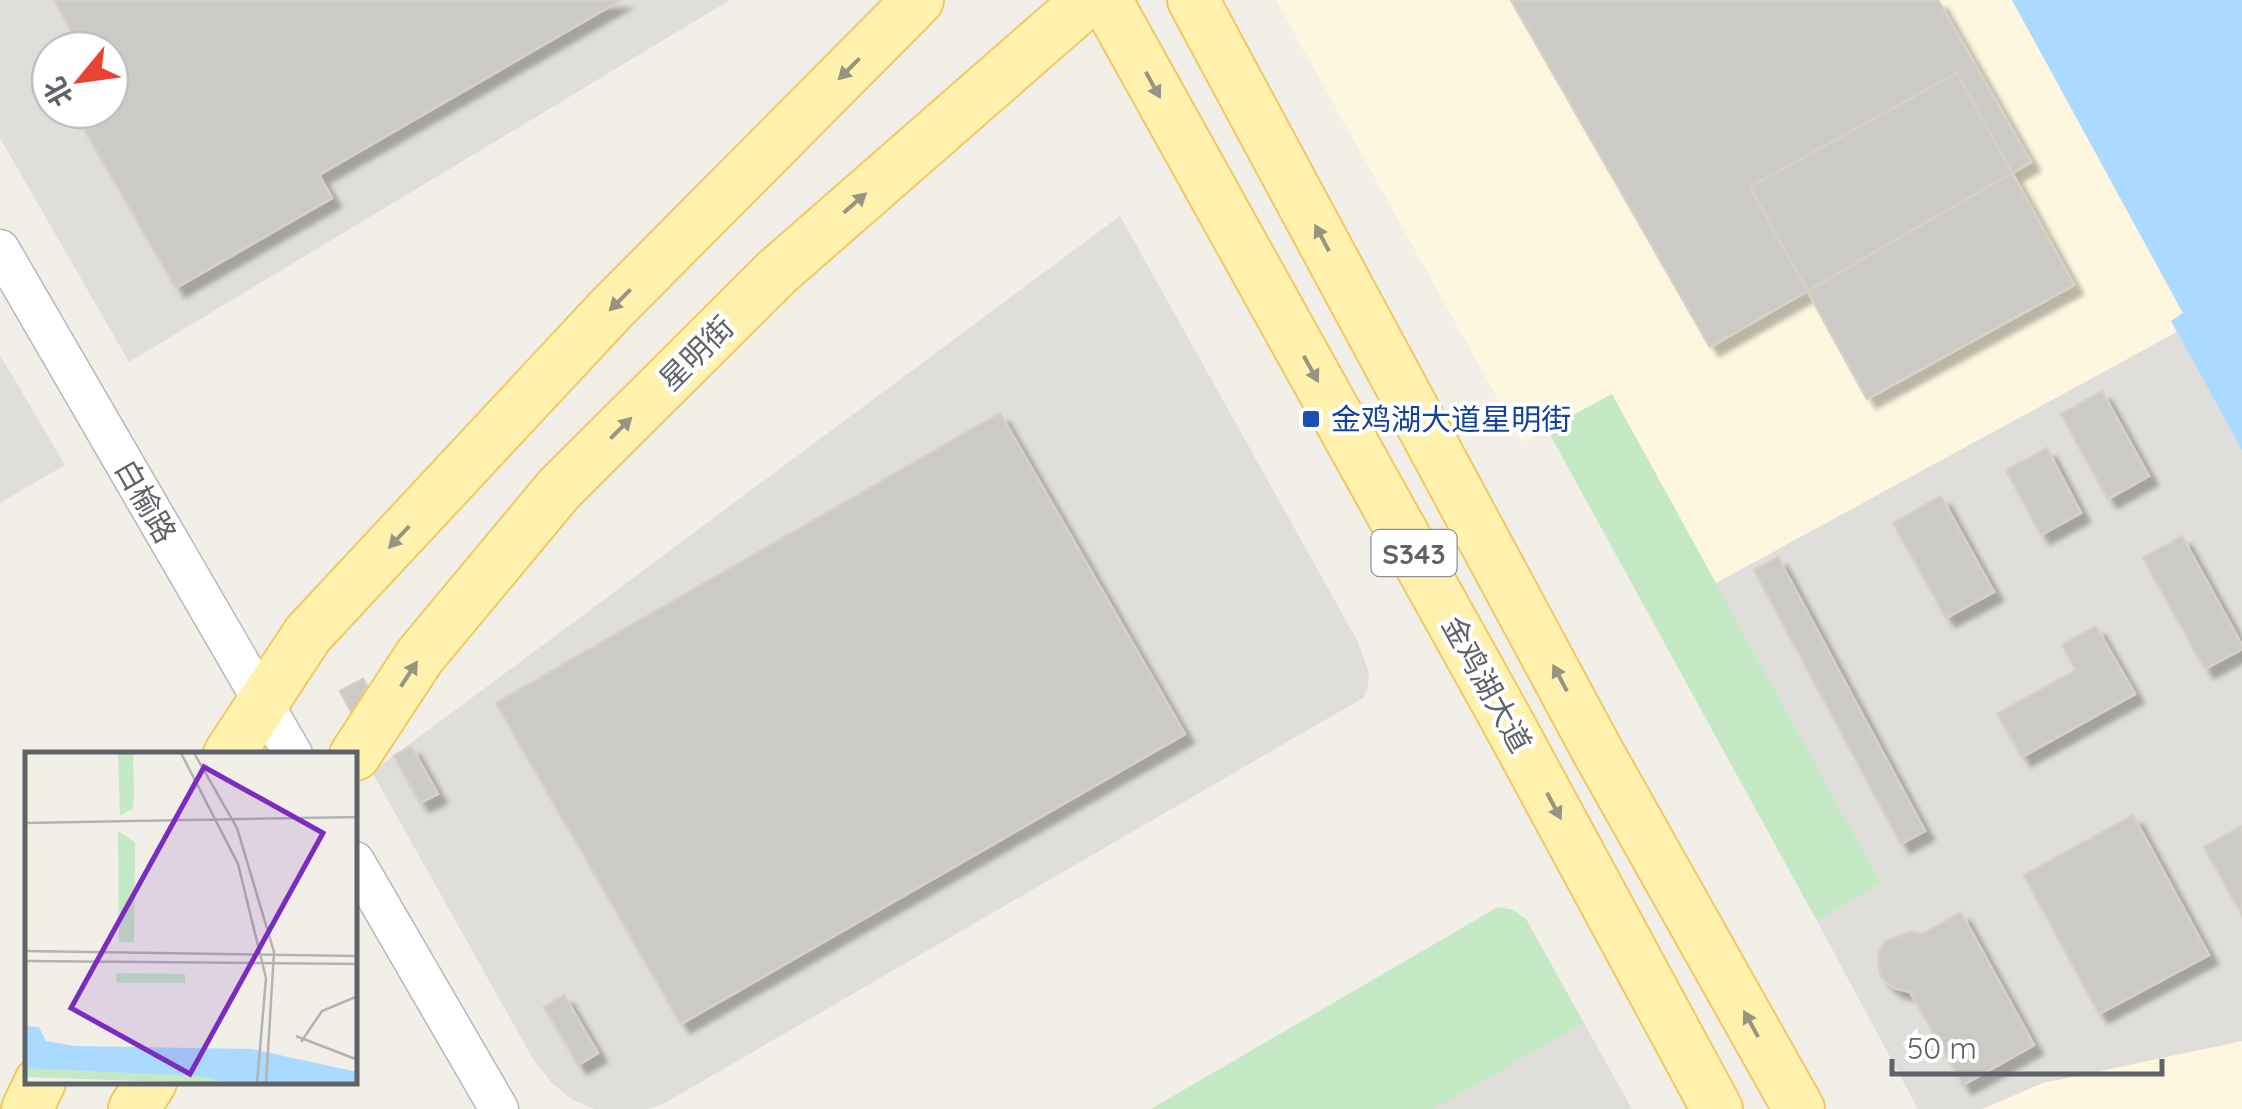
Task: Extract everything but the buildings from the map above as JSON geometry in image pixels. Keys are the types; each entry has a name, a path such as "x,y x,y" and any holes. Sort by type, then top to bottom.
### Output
{"main road":[{"path":"231,752 308,634 598,324 918,0"},
{"name":"星明街","path":"357,752 420,656 560,489 777,272 1088,0"},
{"name":"金鸡湖大道","path":"1106,0 1496,700 1718,1109"},
{"name":"S343","path":"1194,0 1598,752 1799,1109"},
{"path":"26,1109 39,1084"},
{"path":"134,1109 150,1084"}],"street":[{"name":"白榆路","path":"0,248 292,752"},
{"path":"358,866 498,1109"}],"shaded area":[{"path":"0,0 730,0 129,362 0,138"},
{"path":"1276,0 2012,0 2183,314 2171,321 2177,332 1716,583 1612,395 1522,442"},
{"path":"1120,216 1358,642 1369,673 1363,698 663,1104 647,1109 594,1109 571,1099 533,1059 372,772"},
{"path":"2177,332 2242,450 2242,1041 2043,1083 1982,1109 1918,1109 1817,921 1881,883 1716,583"},
{"path":"0,355 65,465 0,503"},
{"path":"1584,1023 1632,1109 1434,1109"},
{"path":"2242,1041 2242,1109 1982,1109 2043,1083"}],"green space":[{"path":"1612,394 1881,883 1817,921 1547,429"},
{"path":"1498,907 1513,910 1526,919 1584,1023 1434,1109 1151,1109"}],"water":[{"path":"2012,0 2242,0 2242,450 2171,321 2183,313"}],"place":[{"name":"金鸡湖大道星明街","path":"1311,419"}]}
